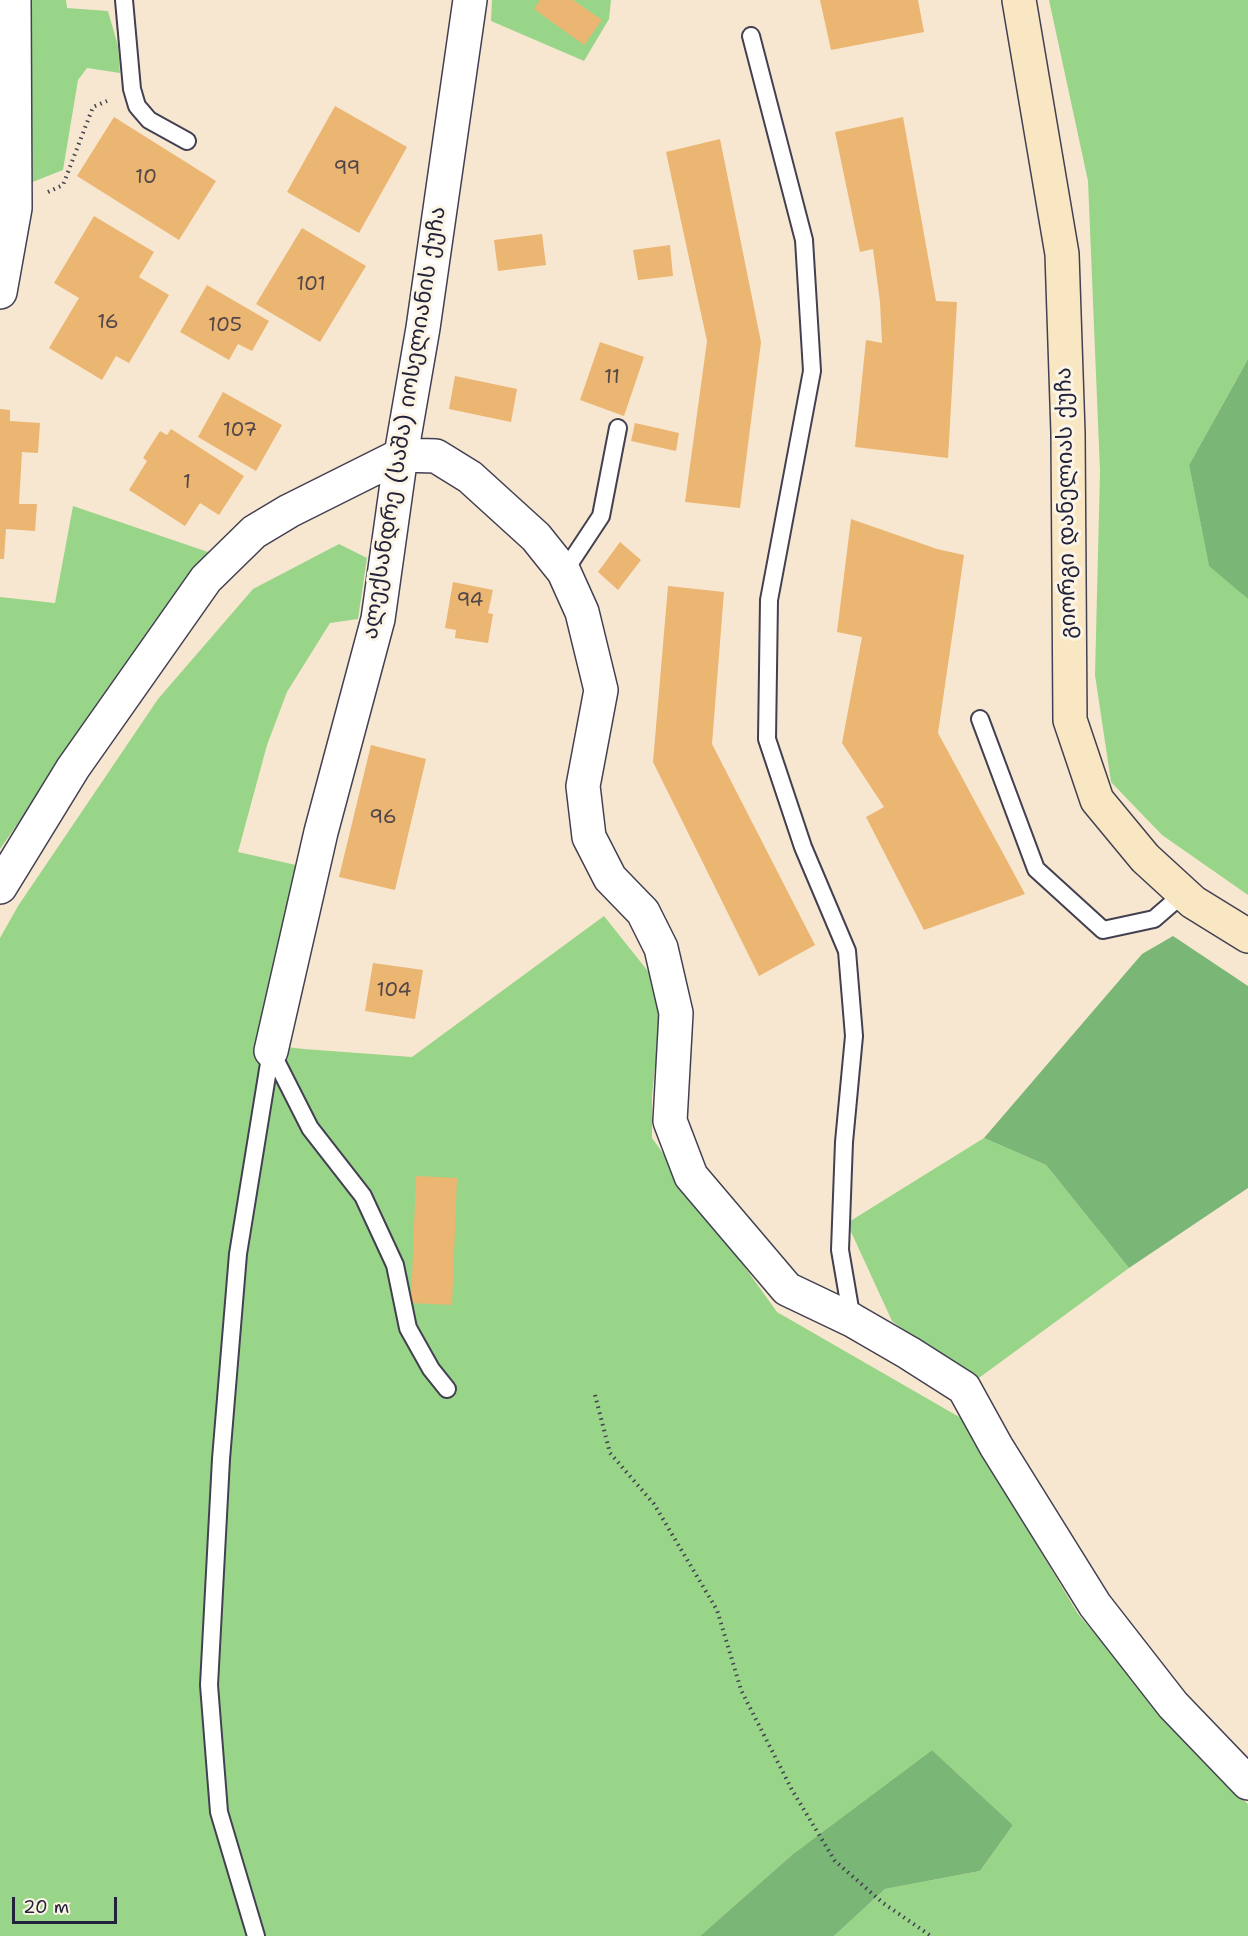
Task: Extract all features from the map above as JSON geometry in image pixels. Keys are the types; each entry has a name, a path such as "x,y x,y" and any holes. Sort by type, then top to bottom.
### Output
{"street":[{"path":"0,292 15,208 14,0"},
{"name":"ალექსანდრე (საშა) იოსელიანის ქუჩა","path":"271,1051 321,832 378,619 470,0"},
{"name":"გიორგი დანელიას ქუჩა","path":"1019,0 1062,254 1068,433 1070,720 1097,800 1145,858 1192,902 1248,936"},
{"path":"0,886 73,768 206,579 254,532 289,511 402,455 436,456 470,477 536,537 564,572 582,612 601,690 583,786 589,837 610,878 643,912 661,948 676,1013 670,1121 691,1176 787,1289 852,1320 964,1388 996,1446 1095,1605 1173,1705 1248,1783"}],"lane":[{"path":"124,0 132,89 137,106 148,120 187,141"},
{"path":"751,36 804,240 812,371 769,600 767,739 803,847 847,951 854,1036 844,1142 840,1250 852,1320"},
{"path":"564,572 601,516 618,428"},
{"path":"980,719 1036,869 1103,930 1154,919 1184,893"},
{"path":"271,1051 310,1128 363,1196 395,1265 408,1328 431,1370 447,1389"},
{"path":"256,1936 219,1812 209,1685 221,1459 238,1254 271,1051"}],"path":[{"path":"63,185 93,107 132,89"},
{"path":"595,1395 610,1453 654,1504 717,1610 741,1690 792,1790 834,1861 883,1903 931,1936"}],"green space":[{"path":"26,0 66,0 67,8 108,11 118,46 120,73 87,68 78,80 63,170 25,185"},
{"path":"492,0 611,0 609,19 584,61 491,21"},
{"path":"1049,0 1248,0 1248,359 1189,465 1209,565 1248,599 1248,895 1162,835 1111,782 1095,675 1100,471 1088,181"},
{"path":"1248,359 1248,599 1209,566 1189,465"},
{"path":"73,506 208,552 0,849 0,597 55,603"},
{"path":"339,544 367,558 358,619 330,623 287,692 267,745 238,852 296,865 260,1044 412,1057 604,916 651,975 660,1019 652,1096 652,1138 777,1312 961,1418 1078,1614 1221,1779 1248,1804 1248,1936 834,1936 885,1889 980,1871 1013,1825 932,1750 793,1854 700,1936 0,1936 0,938 18,906 158,699 253,589"},
{"path":"1173,936 1248,986 1248,1188 1129,1268 1046,1165 984,1138 1142,954"},
{"path":"984,1138 1046,1165 1129,1268 972,1383 892,1321 847,1223"},
{"path":"932,1750 1013,1825 980,1871 885,1889 834,1936 700,1936 793,1854"}],"building":[{"path":"540,0 573,0 602,20 584,45 534,9"},
{"path":"820,0 918,0 924,32 831,50"},
{"path":"335,106 407,147 359,233 287,192"},
{"path":"114,117 216,181 179,240 77,176"},
{"path":"903,117 936,301 957,302 948,458 855,447 866,340 882,343 880,302 873,249 860,252 835,132"},
{"path":"720,139 761,342 740,508 685,502 707,341 666,152"},
{"path":"94,216 154,252 139,277 169,295 129,363 116,356 102,380 49,348 79,298 54,283"},
{"path":"302,228 366,266 320,342 256,304"},
{"path":"542,234 546,265 498,271 494,240"},
{"path":"670,245 673,276 638,280 633,250"},
{"path":"207,285 269,321 252,351 238,344 229,360 180,332"},
{"path":"600,342 644,357 624,416 580,400"},
{"path":"455,376 517,389 511,422 449,409"},
{"path":"223,392 282,425 256,471 198,437"},
{"path":"0,409 10,410 10,421 40,423 38,453 22,452 19,504 37,504 35,531 6,529 4,559 0,559"},
{"path":"635,423 679,433 676,451 631,441"},
{"path":"171,429 244,476 219,515 200,503 185,526 129,490 147,461 143,458 160,431 167,435"},
{"path":"851,519 937,549 964,555 938,733 1025,894 924,930 866,817 884,807 842,743 862,637 837,632"},
{"path":"620,542 641,560 618,590 598,572"},
{"path":"453,582 493,590 488,613 493,614 488,643 455,638 456,630 445,628"},
{"path":"668,586 724,592 712,744 815,945 759,976 653,762"},
{"path":"371,745 426,759 395,890 339,877"},
{"path":"373,963 423,970 415,1019 365,1011"},
{"path":"416,1176 457,1178 452,1305 411,1303"}]}
